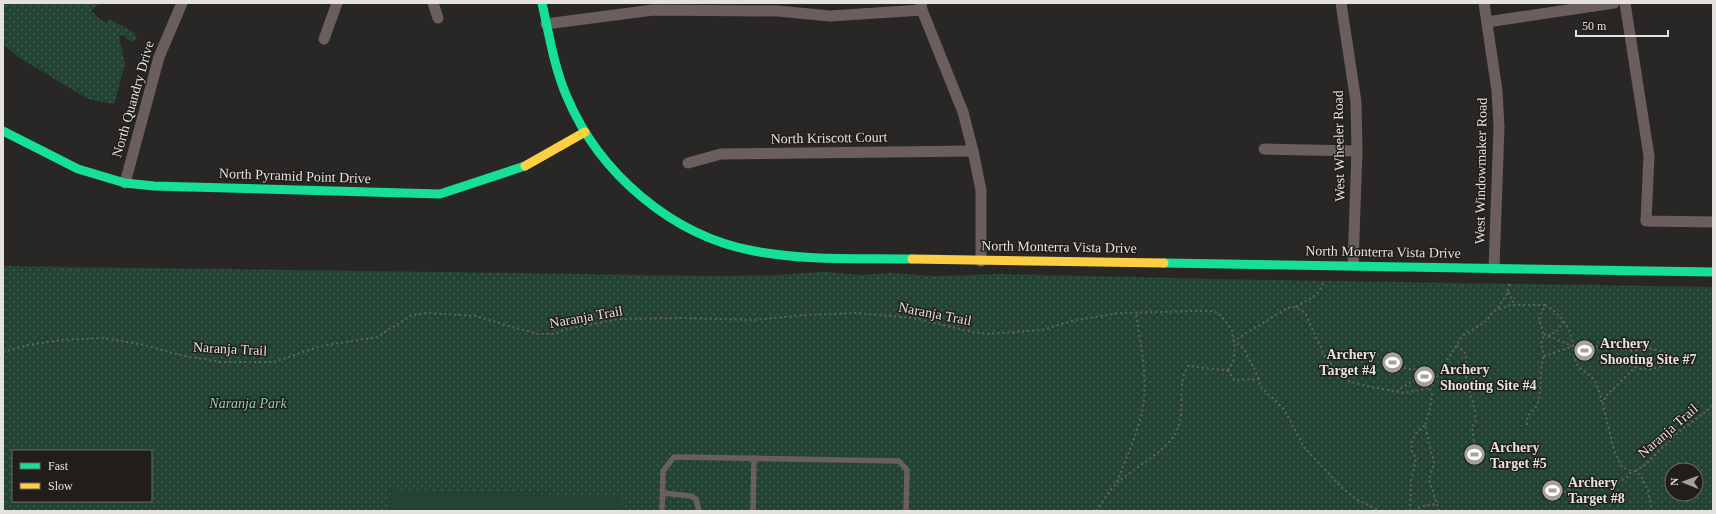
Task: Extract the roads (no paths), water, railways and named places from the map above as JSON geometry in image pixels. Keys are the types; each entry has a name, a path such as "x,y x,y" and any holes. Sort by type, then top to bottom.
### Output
{"street":[{"name":"North Quandry Drive","path":"125,183 159,57 182,3"},
{"path":"324,39 337,3"},
{"path":"432,3 438,18"},
{"name":"North Monterra Vista Drive","path":"542,3 557,68 567,97 585,132 604,157 632,188 651,205 677,222 703,235 737,247 767,254 803,257 1713,272"},
{"name":"West Wheeler Road","path":"1341,3 1356,102 1353,265"},
{"name":"West Windowmaker Road","path":"1484,3 1497,91 1499,127 1494,268"},
{"path":"1487,22 1614,3"},
{"path":"1625,3 1649,156 1646,221 1713,222"},
{"path":"546,24 653,10 777,7 830,16 921,7 963,112 973,151 981,190 981,260"},
{"name":"North Pyramid Point Drive","path":"3,131 78,169 125,183 154,186 257,190 440,194 521,168 585,132"},
{"path":"1264,150 1356,151"},
{"name":"North Kriscott Court","path":"688,163 721,154 973,151"}],"lane":[{"path":"662,511 663,471 674,457 899,461 907,470 906,511"},
{"path":"753,511 754,458"},
{"path":"663,493 690,496 696,499 699,511"}],"place":[{"name":"Archery Shooting Site #7","path":"1584,351"},
{"name":"Archery Target #4","path":"1392,362"},
{"name":"Archery Shooting Site #4","path":"1424,377"},
{"name":"Archery Target #5","path":"1474,455"},
{"name":"Archery Target #8","path":"1553,490"}],"park label":[{"name":"Naranja Park","path":"248,403"}]}
